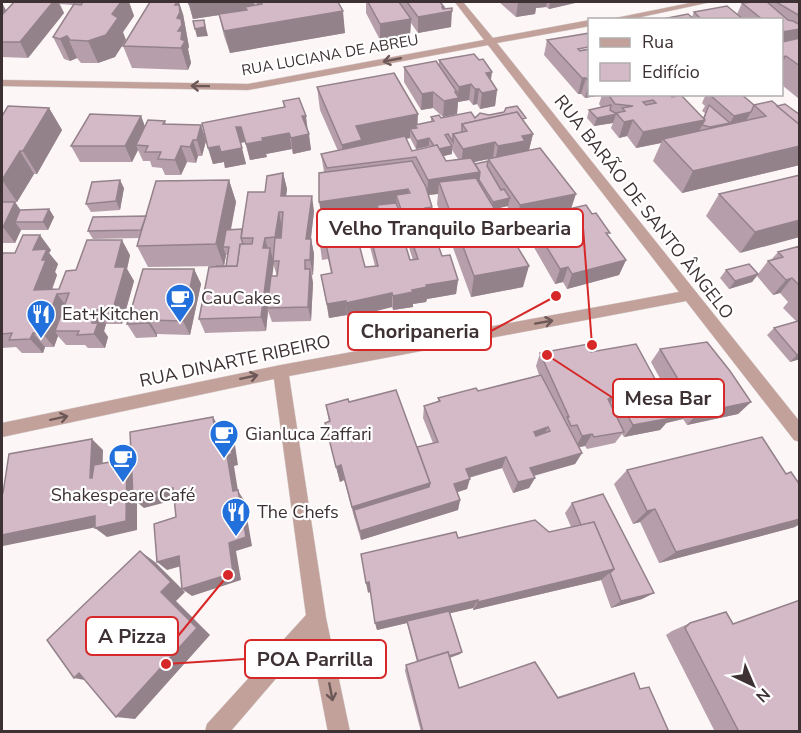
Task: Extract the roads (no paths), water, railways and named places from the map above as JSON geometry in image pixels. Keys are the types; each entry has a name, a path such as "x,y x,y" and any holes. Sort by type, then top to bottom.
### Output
{"street":[{"name":"RUA BARÃO DE SANTO ÂNGELO","path":"459,2 800,435"},
{"path":"621,18 707,2"},
{"name":"RUA LUCIANA DE ABREU","path":"2,83 248,87 588,23"},
{"name":"RUA DINARTE RIBEIRO","path":"2,430 281,371 690,295"},
{"path":"281,371 316,618 339,732"},
{"path":"215,732 316,618"}],"place":[{"name":"Choripaneria","path":"556,296"},
{"name":"CauCakes","path":"180,324"},
{"name":"Eat+Kitchen","path":"41,340"},
{"name":"Velho Tranquilo Barbearia","path":"592,345"},
{"name":"Mesa Bar","path":"547,355"},
{"name":"Gianluca Zaffari","path":"224,460"},
{"name":"Shakespeare Café","path":"123,484"},
{"name":"The Chefs","path":"236,538"},
{"name":"A Pizza","path":"228,575"},
{"name":"POA Parrilla","path":"166,664"}]}
